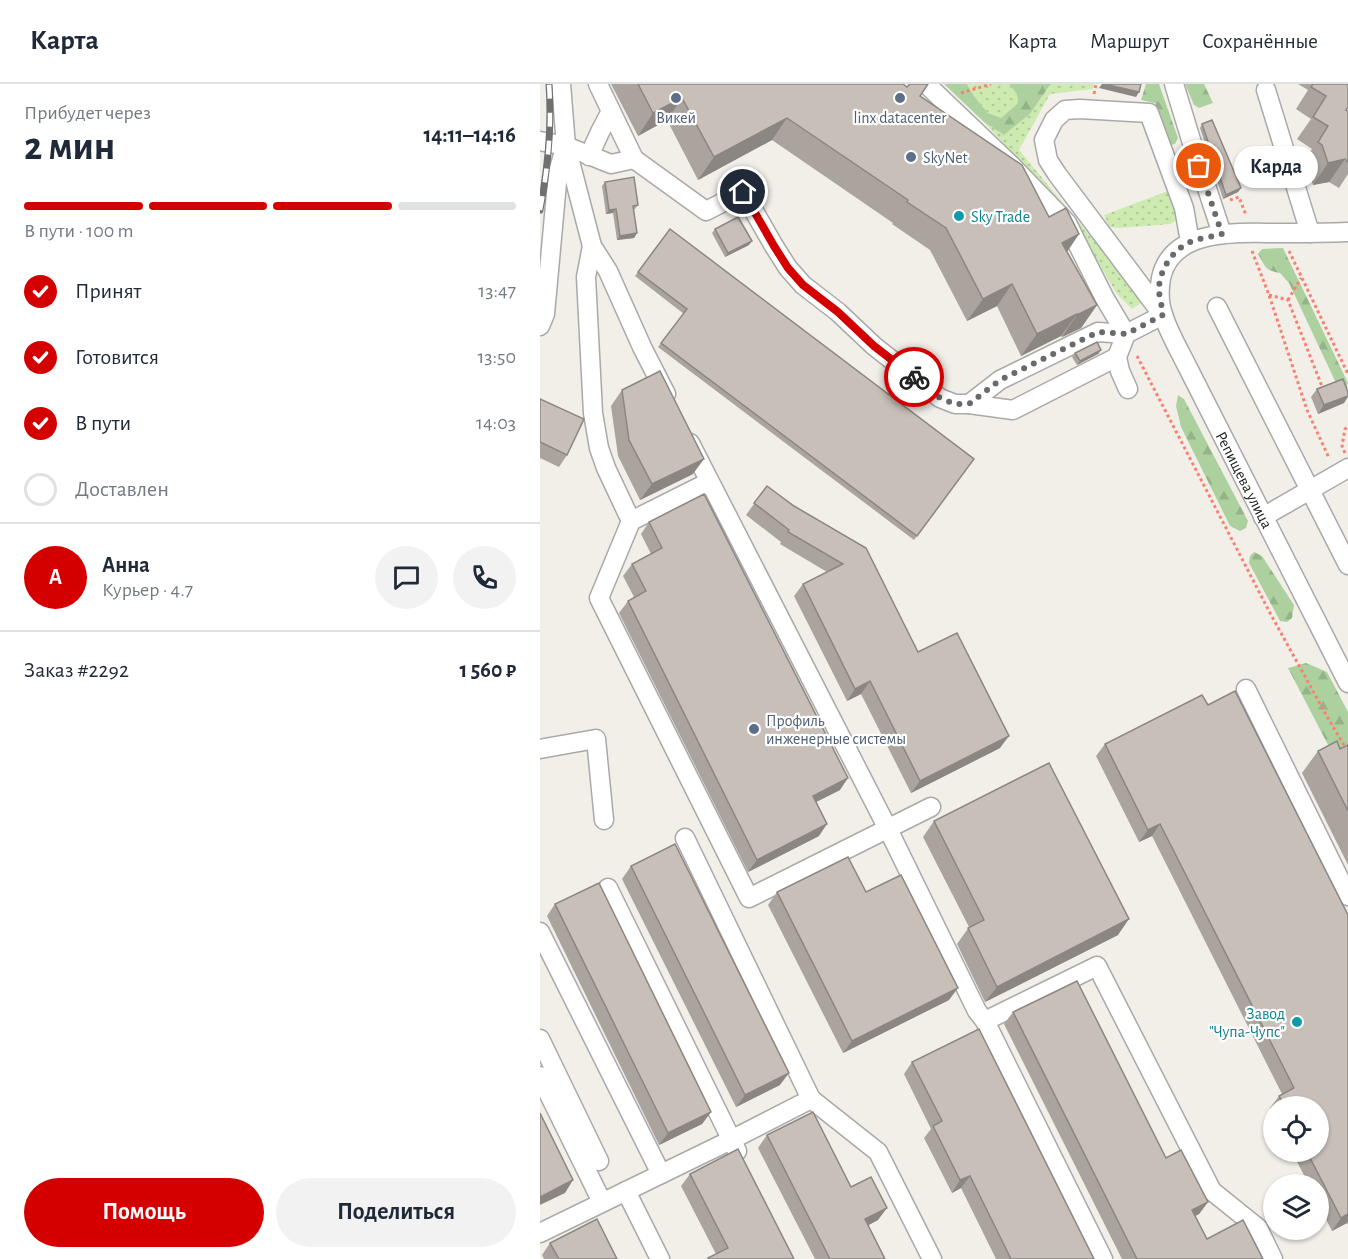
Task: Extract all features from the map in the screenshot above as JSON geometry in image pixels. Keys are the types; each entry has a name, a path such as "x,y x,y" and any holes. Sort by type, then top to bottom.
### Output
{"street":[{"path":"561,84 566,146 592,246 608,271 673,409"},
{"path":"598,84 634,159 706,211 743,192 788,268 803,285 838,312 874,346 940,398 955,404 1013,410 1117,357"},
{"path":"926,84 1011,165 1067,223 1104,297 1126,334"},
{"path":"1174,84 1222,234"},
{"path":"1266,90 1310,233"},
{"path":"969,404 1000,380 1098,332 1126,334 1163,315 1048,160 1044,140 1054,120 1065,110 1149,113 1184,207 1190,242 1222,234 1348,232"},
{"path":"590,156 611,111"},
{"path":"540,141 566,146 611,164 634,159"},
{"path":"540,326 545,314 558,172 566,146"},
{"name":"Репищева улица","path":"1190,242 1177,251 1163,271 1159,289 1163,315 1348,683"},
{"path":"592,246 586,277 593,413 598,448 631,521"},
{"path":"1217,307 1348,565"},
{"path":"1126,334 1117,357 1128,389"},
{"path":"683,430 888,829 1103,1259"},
{"path":"1263,517 1342,471"},
{"path":"709,482 631,521 599,598 749,898 931,807"},
{"path":"1246,689 1348,896"},
{"path":"540,749 596,739 604,820"},
{"path":"685,838 811,1099 878,1152 932,1259"},
{"path":"608,888 747,1170"},
{"path":"540,932 661,1174"},
{"path":"985,1021 1097,966 1212,1191 1258,1228 1274,1259"},
{"path":"540,1039 599,1161"},
{"path":"540,1076 602,1202"},
{"path":"540,1233 811,1099"},
{"path":"626,1191 660,1259"}],"path":[{"path":"941,98 991,84"},
{"path":"1280,233 1348,374"},
{"path":"1249,243 1269,294 1307,410 1342,471"},
{"path":"1288,300 1302,278"},
{"path":"1269,294 1288,300"},
{"path":"1288,300 1324,392"},
{"path":"1126,334 1270,613 1348,752"},
{"path":"1348,427 1345,429 1342,446 1348,458"}],"green space":[{"path":"944,84 967,84 988,113 1001,118 1018,103 1017,94 1009,84 1052,84 1030,114 1004,135 984,122"},
{"path":"967,84 1009,84 1017,94 1018,103 1001,118 988,113"},
{"path":"1052,84 1094,84 1093,89 1050,94 1019,150 1140,296 1141,303 1132,309 1117,294 1073,220 984,122 1004,135 1030,114"},
{"path":"1146,84 1159,84 1178,138 1175,144 1170,145 1155,103 1141,100"},
{"path":"1185,84 1204,84 1213,103 1199,108 1194,105"},
{"path":"1168,191 1173,194 1177,220 1171,224 1109,227 1104,215"},
{"path":"1283,248 1348,383 1345,390 1336,383 1289,283 1280,273 1266,267 1258,254 1262,249"},
{"path":"1178,395 1184,399 1248,521 1246,528 1240,531 1230,526 1181,427 1176,406"},
{"path":"1254,552 1262,556 1294,605 1292,618 1287,622 1280,621 1249,563 1250,556"},
{"path":"1306,663 1327,672 1348,712 1348,759 1338,764 1288,668"}],"building":[{"name":"Sky Trade","path":"638,84 903,84 907,87 910,84 928,84 920,96 1022,165 1049,217 1066,208 1079,234 1062,243 1097,305 1037,334 1012,284 983,299 946,228 787,118 714,157 682,98 653,113"},
{"path":"1104,84 1141,84 1139,92"},
{"path":"1313,84 1348,84 1346,110 1348,111 1348,162 1345,159 1328,163 1322,145 1318,142 1328,126 1313,117 1326,96 1311,87"},
{"path":"1212,120 1241,188 1226,195 1202,124"},
{"path":"634,177 638,205 633,206 637,233 620,236 616,209 609,210 605,182"},
{"path":"738,217 752,241 728,253 715,229"},
{"path":"670,229 974,459 917,536 661,343 687,309 638,272"},
{"path":"1097,342 1101,350 1080,361 1075,353"},
{"path":"660,371 704,459 652,484 629,440 622,390"},
{"path":"1343,379 1348,396 1324,405 1317,389"},
{"path":"540,399 584,419 567,455 540,442"},
{"path":"767,486 794,506 866,548 918,652 957,633 1009,736 920,781 870,681 855,689 803,584 843,564 788,532 789,530 754,503"},
{"path":"704,494 848,778 813,796 827,824 757,860 628,601 646,591 632,564 662,548 649,522"},
{"name":"Завод \"Чупа-Чупс\"","path":"1235,691 1348,915 1348,1214 1341,1218 1329,1195 1329,1174 1318,1174 1312,1162 1329,1162 1329,1096 1279,1096 1294,1088 1160,824 1148,830 1105,744 1202,695 1208,705"},
{"path":"1337,741 1340,749 1348,745 1348,811 1318,751"},
{"path":"1049,763 1129,919 997,987 968,928 984,920 934,821"},
{"path":"675,844 789,1073 745,1095 631,866"},
{"path":"848,857 866,892 901,875 958,988 852,1041 777,892"},
{"path":"599,883 711,1112 668,1133 555,904"},
{"path":"1077,981 1166,1158 1181,1150 1208,1202 1192,1210 1207,1239 1243,1220 1263,1259 1137,1259 1013,1012"},
{"path":"979,1029 1094,1259 1011,1259 970,1176 960,1180 933,1126 942,1121 912,1062"},
{"path":"813,1112 851,1187 871,1177 887,1208 865,1219 885,1259 830,1259 767,1135"},
{"path":"540,1113 573,1180 540,1197"},
{"path":"738,1149 794,1259 708,1258 728,1248 690,1174"},
{"path":"597,1219 617,1259 559,1259 550,1243"}],"railway":[{"path":"540,210 549,147 549,84"}],"way so far":[{"path":"914,377 940,398 955,404 969,404 1000,380 1098,332 1126,334 1163,315 1159,289 1163,271 1169,260 1190,242 1222,234 1199,166"}],"place":[{"name":"Викей","path":"676,98"},
{"name":"linx datacenter","path":"900,98"},
{"name":"SkyNet","path":"911,157"},
{"name":"Карда","path":"1199,166"},
{"name":"Sky Trade","path":"959,216"},
{"name":"Профиль инженерные системы","path":"754,729"},
{"name":"Завод \"Чупа-Чупс\"","path":"1297,1022"}],"route":[{"path":"743,192 788,268 803,285 914,377"}]}
